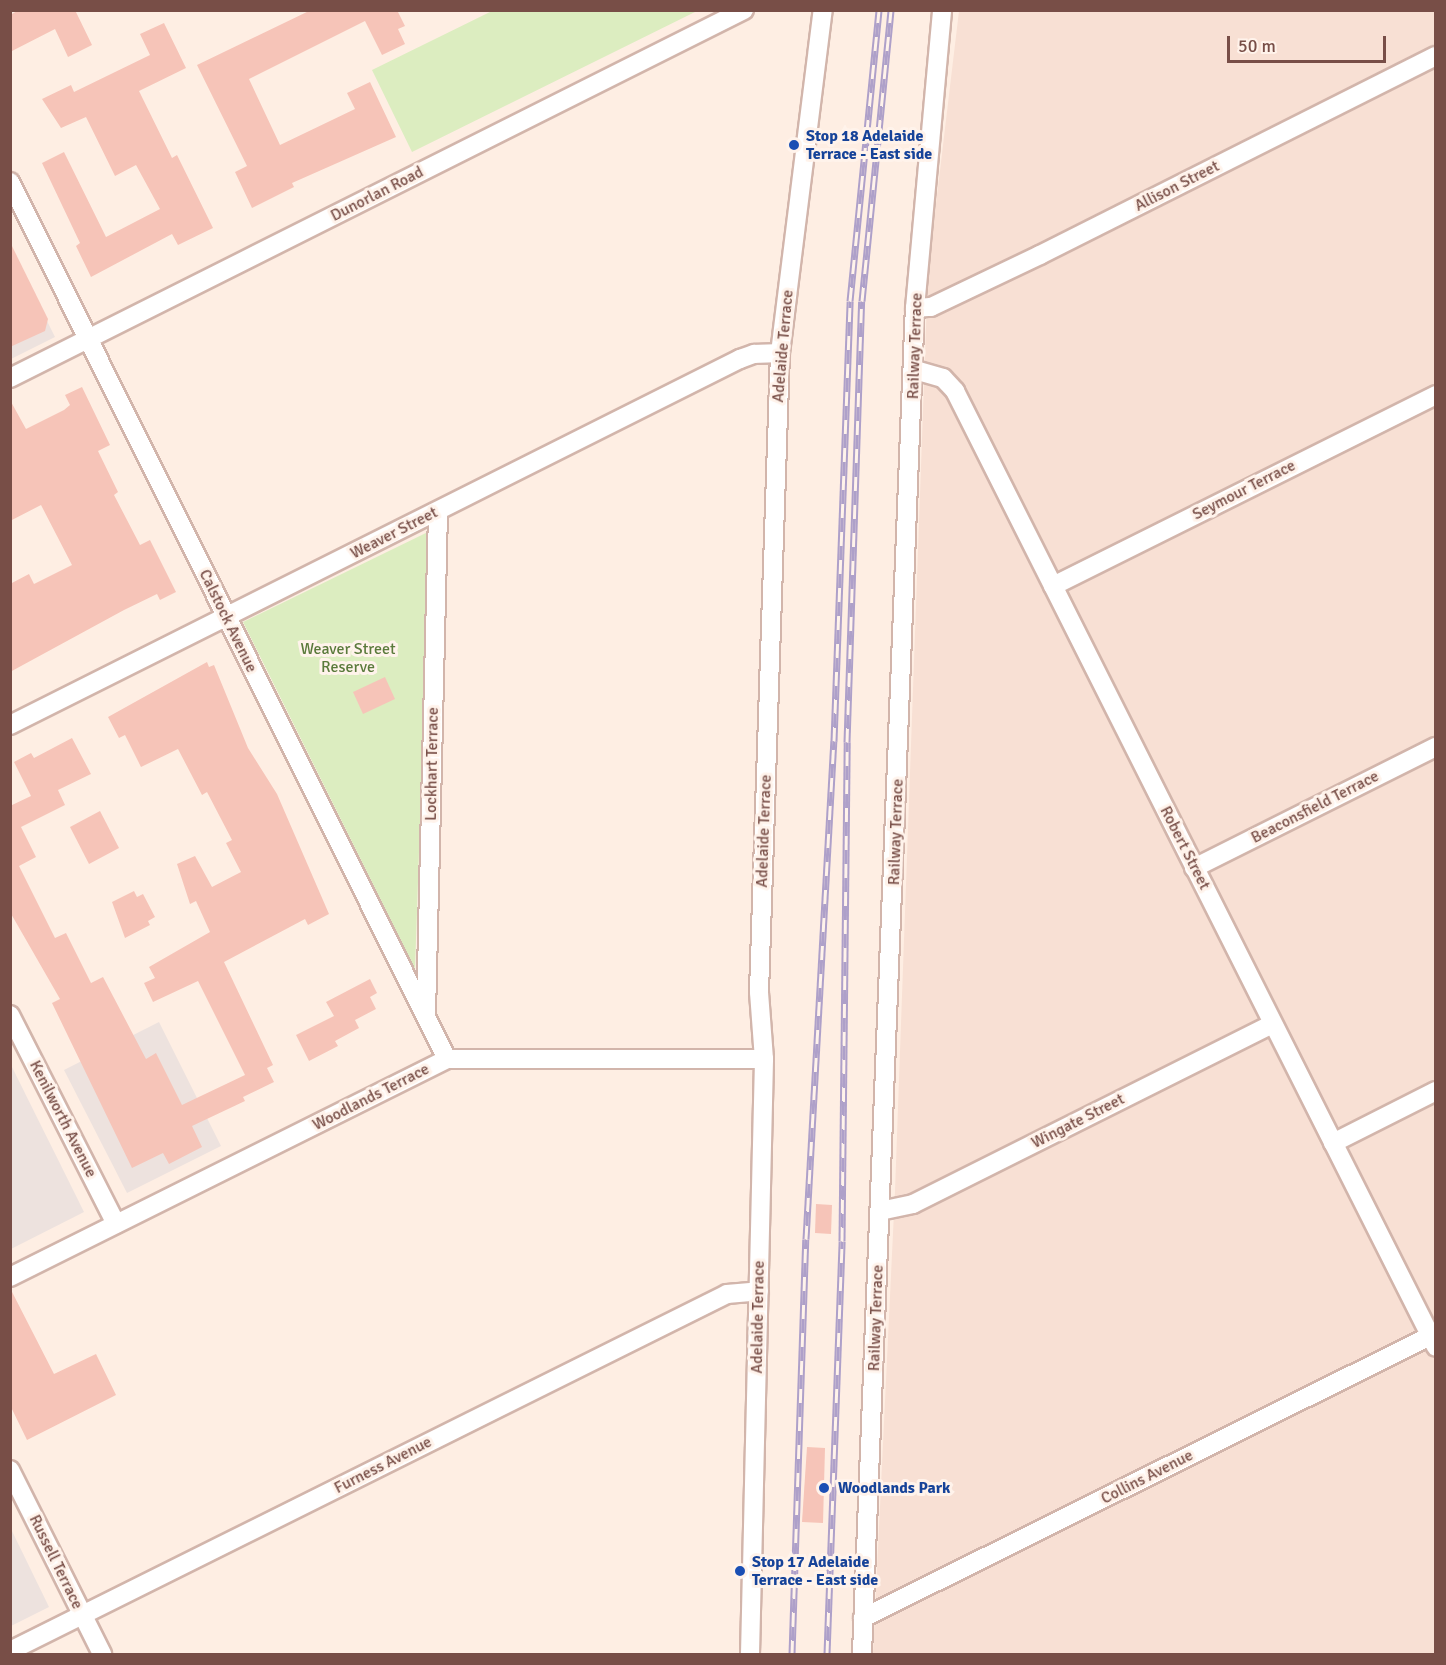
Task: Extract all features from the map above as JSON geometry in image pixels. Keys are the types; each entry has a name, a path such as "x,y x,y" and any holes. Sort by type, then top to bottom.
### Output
{"street":[{"name":"Dunorlan Road","path":"10,378 744,10"},
{"name":"Adelaide Terrace","path":"750,1654 764,1059 759,992 780,353 824,10"},
{"name":"Railway Terrace","path":"862,1654 915,370 915,308 942,10"},
{"name":"Allison Street","path":"915,308 931,307 1021,264 1436,57"},
{"name":"Calstock Avenue","path":"10,182 447,1059"},
{"name":"Weaver Street","path":"10,725 740,360 754,354 780,353"},
{"name":"Robert Street","path":"915,370 943,378 955,391 1433,1342"},
{"name":"Seymour Terrace","path":"1053,586 1436,395"},
{"name":"Lockhart Terrace","path":"426,1016 438,511"},
{"name":"Beaconsfield Terrace","path":"1194,868 1436,747"},
{"name":"Kenilworth Avenue","path":"10,1015 116,1224"},
{"name":"Wingate Street","path":"880,1211 912,1204 1273,1024"},
{"name":"Woodlands Terrace","path":"10,1277 447,1059 764,1059"},
{"path":"1333,1143 1436,1091"},
{"name":"Furness Avenue","path":"10,1651 727,1294 759,1291"},
{"name":"Collins Avenue","path":"863,1618 1433,1342"},
{"name":"Russell Terrace","path":"10,1470 102,1654"}],"shaded area":[{"path":"959,11 1435,11 1435,1654 873,1654 895,1191 928,271"},
{"path":"10,247 55,337 11,359 10,359"},
{"path":"159,1022 221,1146 127,1193 64,1070"},
{"path":"11,1065 84,1212 10,1249"},
{"path":"11,1529 49,1607 10,1626"}],"green space":[{"path":"492,11 697,11 412,152 372,70"},
{"name":"Weaver Street Reserve","path":"430,531 415,969 243,622"}],"building":[{"path":"19,10 75,10 92,45 68,57 55,29 10,52 10,15"},
{"path":"311,10 397,10 405,26 398,29 405,44 382,55 365,21 249,79 280,145 355,109 347,93 370,82 396,137 292,183 294,187 252,208 235,172 247,166 197,65"},
{"path":"164,23 186,68 139,91 172,158 177,155 213,228 178,245 172,234 91,277 76,246 80,243 42,163 64,152 106,237 160,209 136,165 115,176 86,117 61,128 42,99 71,85 74,92 150,55 140,34"},
{"path":"10,242 48,319 45,331 10,347"},
{"path":"82,387 110,445 98,451 118,492 114,495 140,545 150,540 176,592 160,600 157,594 10,672 10,584 29,574 34,584 72,565 41,505 10,521 10,400 26,429 64,410 70,405 65,395"},
{"path":"207,662 209,667 214,665 248,748 277,794 329,914 308,925 305,919 224,962 273,1065 267,1068 274,1082 243,1097 245,1101 192,1126 202,1147 169,1164 163,1153 132,1168 52,1003 60,999 10,912 10,806 31,796 14,762 31,753 34,758 72,738 91,774 58,790 65,805 21,827 36,857 19,866 55,938 66,933 91,983 103,977 146,1059 156,1053 182,1105 245,1075 198,981 153,1002 144,983 155,978 149,967 210,932 196,901 190,904 177,864 195,856 212,887 241,872 226,843 232,840 207,792 202,795 178,749 141,767 125,735 119,738 108,717"},
{"path":"385,677 395,699 363,714 353,692"},
{"path":"100,811 119,848 89,864 70,827"},
{"path":"134,891 137,897 143,894 155,917 148,921 150,925 125,938 112,902"},
{"path":"370,979 377,993 370,997 376,1009 355,1020 359,1028 335,1041 338,1046 309,1061 296,1035 334,1016 326,1002"},
{"path":"816,1204 832,1205 831,1234 815,1233"},
{"path":"10,1288 54,1374 96,1354 116,1395 27,1440 10,1405"},
{"path":"807,1447 825,1448 823,1523 802,1522"}],"railway":[{"path":"792,1654 806,1239 834,741 850,301 879,10"},
{"path":"827,1654 842,1241 847,742 862,301 891,10"}],"place":[{"name":"Stop 18 Adelaide Terrace - East side","path":"794,145"},
{"name":"Woodlands Park","path":"824,1488"},
{"name":"Stop 17 Adelaide Terrace - East side","path":"740,1571"}]}
